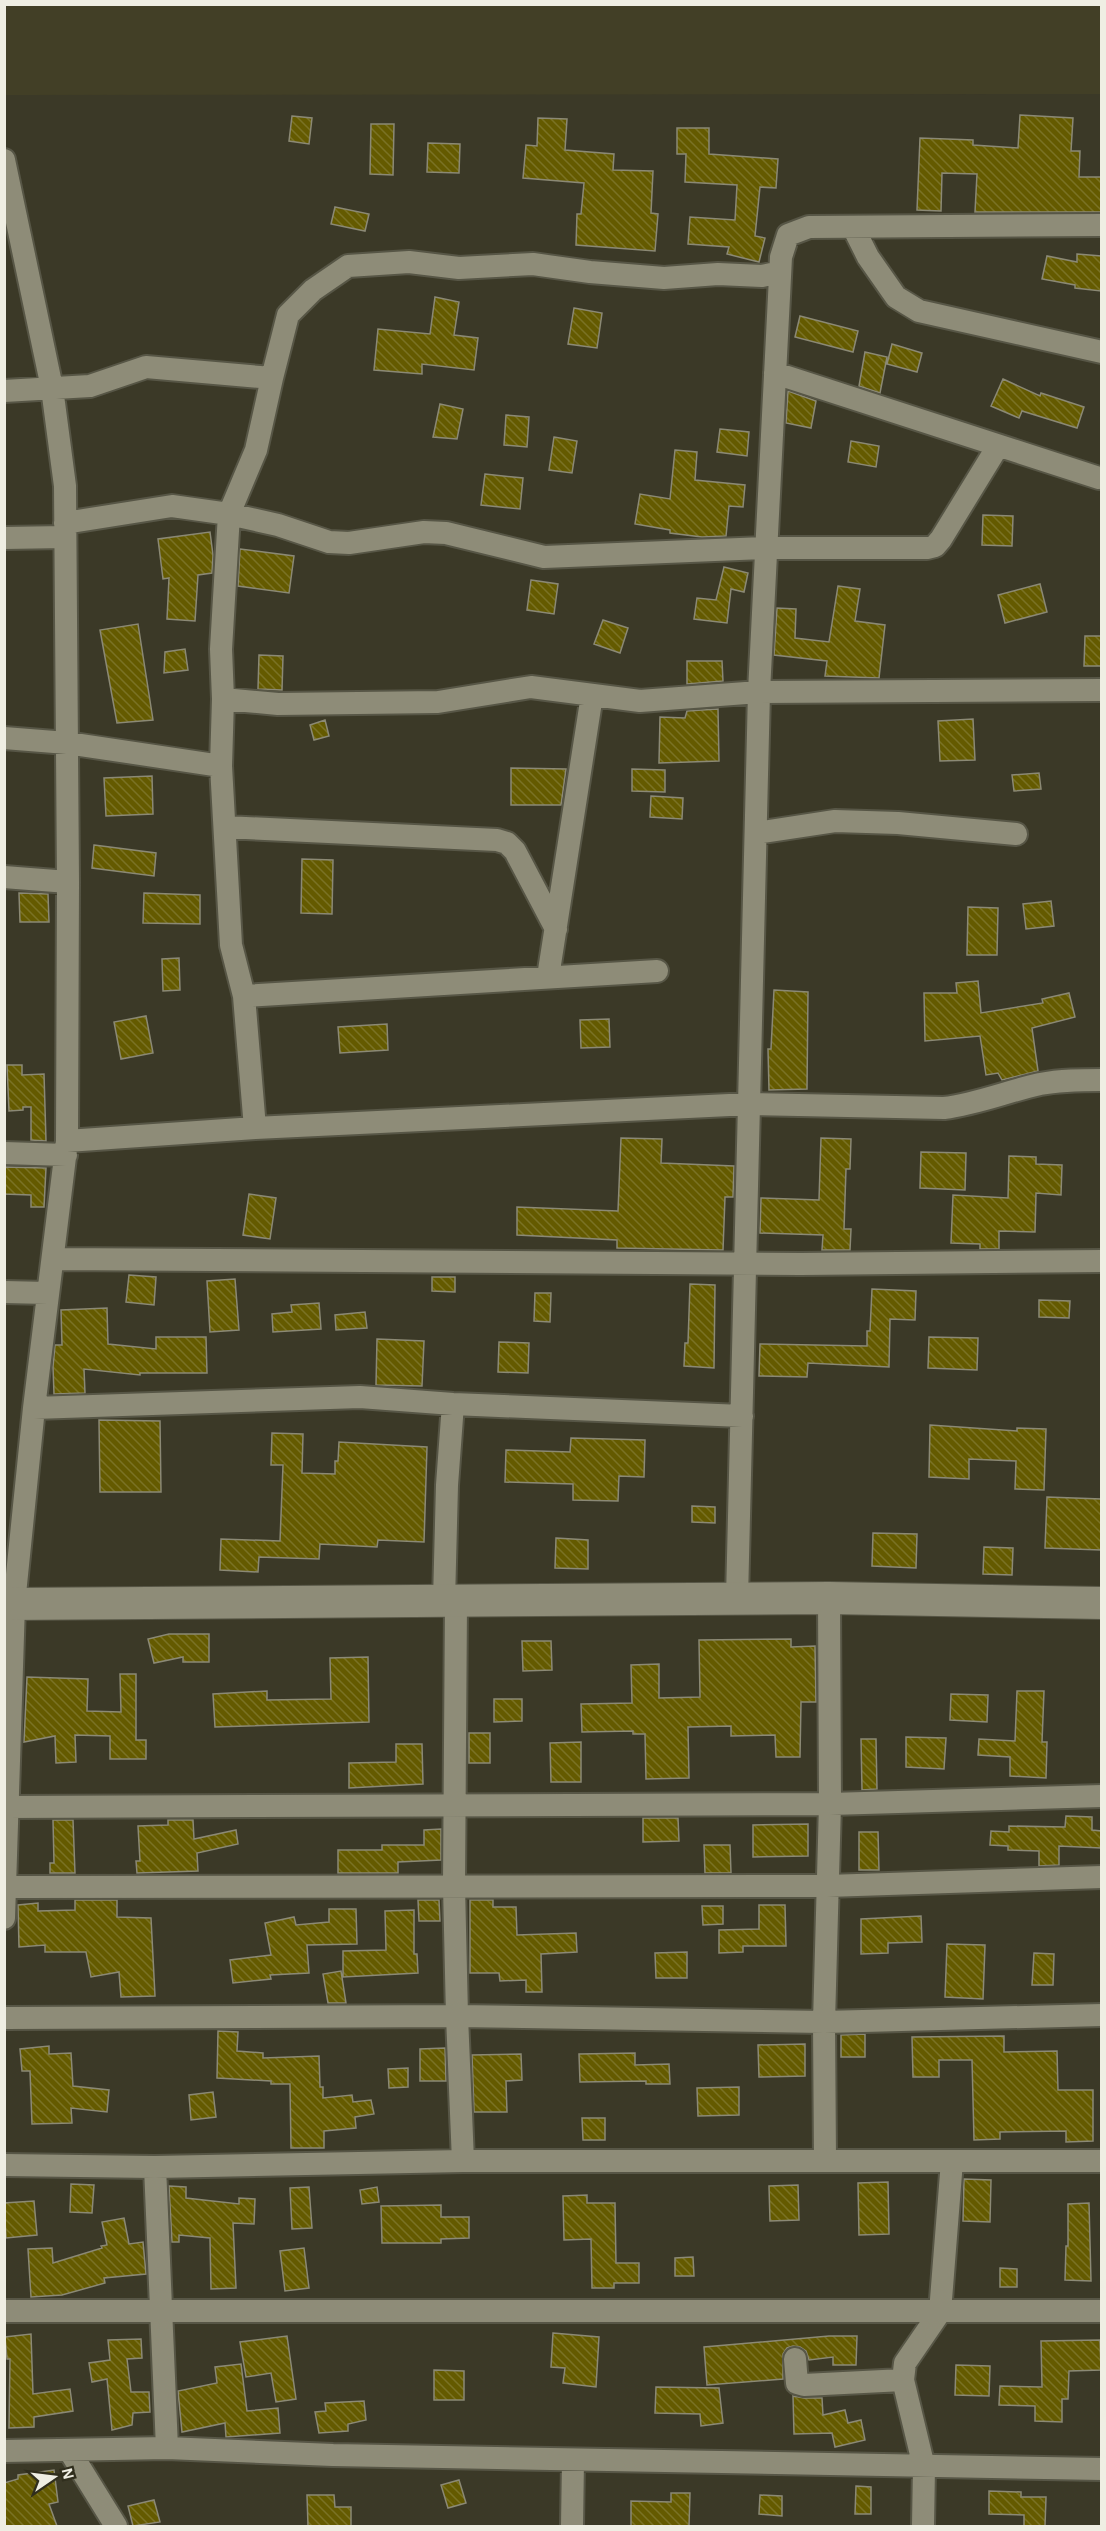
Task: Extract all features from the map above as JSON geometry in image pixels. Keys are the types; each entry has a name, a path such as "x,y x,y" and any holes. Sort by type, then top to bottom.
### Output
{"street":[{"path":"4,160 52,388 65,486 68,882 67,1148 9,1604 4,1918"},
{"path":"737,1599 747,1264 759,692 781,257 788,235 809,227 1101,225"},
{"path":"853,227 868,257 896,297 919,311 1101,352"},
{"path":"255,1128 244,996 231,945 221,766 223,699 221,649 229,514 256,450 288,315 313,290 348,266 409,262 459,268 533,264 590,272 664,278 718,274 762,276 780,272"},
{"path":"4,391 90,386 146,367 272,378"},
{"path":"775,373 1099,478"},
{"path":"4,538 65,530 172,506 229,514 278,525 328,542 349,543 424,532 446,533 544,557 766,548 927,548 935,546 942,539 999,446"},
{"path":"223,699 278,704 438,702 531,687 651,701 759,692 1101,690"},
{"path":"548,977 592,695"},
{"path":"4,738 67,743 221,766"},
{"path":"756,833 835,821 898,823 1016,834"},
{"path":"225,826 497,840 507,843 515,851 556,929"},
{"path":"4,877 68,882"},
{"path":"244,996 657,971"},
{"path":"4,1153 255,1128 750,1104 944,1108 964,1105 1040,1084 1068,1080 1101,1080"},
{"path":"54,1259 747,1264 1101,1261"},
{"path":"4,1292 48,1293"},
{"path":"34,1408 360,1397 453,1404 742,1416"},
{"path":"453,1404 447,1485 456,1805 454,1886 456,2016 463,2161"},
{"path":"9,1604 829,1598 1101,1603"},
{"path":"825,2160 824,2022 830,1804 829,1598"},
{"path":"6,1807 830,1804 1101,1796"},
{"path":"5,1887 827,1886 1101,1878"},
{"path":"4,2018 456,2016 824,2022 1101,2016"},
{"path":"4,2165 155,2167 463,2161 1101,2161"},
{"path":"922,2526 924,2467 903,2380 905,2363 940,2312 952,2161"},
{"path":"155,2167 167,2448"},
{"path":"4,2311 1101,2311"},
{"path":"795,2359 797,2383 804,2385 903,2380"},
{"path":"4,2451 167,2448 333,2455 1101,2469"},
{"path":"69,2450 116,2526"},
{"path":"572,2526 573,2460"}],"shaded area":[{"path":"4,5 1101,5 1101,94 5,95"}],"building":[{"path":"1020,115 1073,118 1071,151 1080,151 1079,177 1101,177 1101,212 975,212 977,174 942,173 941,211 917,210 920,138 973,140 973,145 1018,148"},
{"path":"292,116 312,118 309,144 289,141"},
{"path":"538,118 567,119 565,150 614,154 613,170 653,171 651,213 658,214 655,251 576,245 577,214 581,214 584,183 523,178 526,145 537,146"},
{"path":"371,124 394,124 393,175 370,174"},
{"path":"677,128 709,128 709,154 778,159 776,188 760,187 755,236 765,238 759,262 727,254 729,247 688,244 690,217 735,220 737,185 685,182 686,154 677,154"},
{"path":"428,143 460,144 459,173 427,172"},
{"path":"335,207 369,214 365,231 331,224"},
{"path":"1077,254 1101,256 1101,291 1075,288 1075,285 1042,279 1047,256 1077,262"},
{"path":"435,297 459,302 454,335 478,338 474,370 422,364 422,374 374,370 378,329 430,334"},
{"path":"574,308 602,313 597,348 568,344"},
{"path":"800,316 858,331 853,352 795,337"},
{"path":"892,344 922,353 917,372 887,364"},
{"path":"865,352 887,357 880,393 859,386"},
{"path":"1003,379 1040,396 1041,393 1084,407 1077,428 1022,411 1019,418 991,406"},
{"path":"788,391 816,401 811,428 786,423"},
{"path":"440,404 463,409 457,439 433,437"},
{"path":"506,415 529,417 527,447 504,445"},
{"path":"720,429 749,432 747,456 717,452"},
{"path":"554,437 577,441 572,473 549,470"},
{"path":"851,441 879,446 876,467 848,462"},
{"path":"675,450 697,452 695,480 745,485 743,507 729,506 726,536 702,537 670,533 670,530 635,524 640,494 670,499"},
{"path":"485,474 523,478 520,509 481,505"},
{"path":"983,515 1013,516 1012,546 982,545"},
{"path":"210,532 213,555 212,573 198,575 195,621 167,619 169,578 163,579 158,539"},
{"path":"240,549 294,556 289,593 238,586"},
{"path":"724,567 748,573 744,592 731,589 727,623 694,619 697,598 716,600"},
{"path":"531,580 558,584 554,614 527,610"},
{"path":"1040,584 1047,612 1005,623 998,595"},
{"path":"838,586 860,589 855,621 885,625 879,678 825,676 827,661 774,655 777,608 796,609 795,638 829,642"},
{"path":"603,620 628,628 620,653 594,644"},
{"path":"138,624 153,720 117,723 100,630"},
{"path":"1085,636 1101,636 1101,666 1084,666"},
{"path":"185,649 188,670 164,673 165,652"},
{"path":"259,655 283,656 282,690 258,689"},
{"path":"687,661 722,661 723,681 687,684"},
{"path":"718,709 719,761 659,763 660,717 685,718 687,711"},
{"path":"973,719 975,760 940,761 938,721"},
{"path":"325,720 329,736 314,740 310,725"},
{"path":"511,768 566,769 561,805 511,805"},
{"path":"632,769 665,770 665,792 632,791"},
{"path":"1039,773 1041,789 1014,791 1012,775"},
{"path":"152,776 153,814 106,816 104,778"},
{"path":"651,796 683,798 682,819 650,817"},
{"path":"94,845 156,853 154,876 92,868"},
{"path":"302,859 333,860 332,914 301,913"},
{"path":"19,893 48,894 49,922 20,922"},
{"path":"144,893 200,895 200,924 143,923"},
{"path":"1051,901 1054,926 1026,929 1023,904"},
{"path":"968,907 998,908 997,955 967,955"},
{"path":"179,958 180,990 163,991 162,959"},
{"path":"978,981 981,1013 1043,1003 1042,999 1069,993 1075,1017 1032,1028 1038,1071 1002,1080 998,1073 986,1075 980,1036 925,1041 924,993 957,993 956,983"},
{"path":"774,990 808,992 807,1089 769,1090 768,1049 771,1049"},
{"path":"146,1016 153,1053 121,1059 114,1022"},
{"path":"609,1019 610,1047 581,1048 580,1020"},
{"path":"387,1024 388,1050 340,1053 338,1027"},
{"path":"7,1065 22,1065 22,1075 44,1074 46,1141 31,1140 31,1107 9,1111"},
{"path":"621,1138 662,1139 661,1163 734,1166 733,1197 725,1197 723,1250 617,1248 617,1240 517,1235 517,1207 618,1211"},
{"path":"821,1138 851,1139 850,1169 846,1169 844,1229 851,1229 850,1250 822,1250 823,1235 760,1233 761,1198 819,1200"},
{"path":"921,1152 966,1153 965,1190 920,1188"},
{"path":"1009,1156 1036,1157 1036,1164 1062,1165 1061,1195 1036,1193 1035,1232 999,1231 999,1249 980,1249 980,1244 951,1243 953,1195 1008,1198"},
{"path":"4,1167 46,1168 44,1207 31,1207 31,1195 4,1194"},
{"path":"249,1194 276,1198 270,1239 243,1235"},
{"path":"129,1275 156,1277 154,1305 126,1302"},
{"path":"432,1277 455,1277 455,1292 432,1291"},
{"path":"235,1279 239,1330 210,1332 207,1281"},
{"path":"690,1284 715,1285 714,1368 684,1366 685,1343 688,1343"},
{"path":"872,1289 916,1291 915,1320 890,1319 889,1367 808,1363 807,1377 759,1376 760,1344 867,1346"},
{"path":"535,1293 551,1293 550,1322 534,1321"},
{"path":"1039,1300 1070,1301 1069,1318 1039,1317"},
{"path":"319,1303 321,1329 273,1332 272,1314 292,1312 291,1305"},
{"path":"107,1308 108,1344 156,1349 156,1337 206,1337 207,1373 140,1373 140,1375 84,1369 85,1393 54,1394 55,1345 62,1345 61,1310"},
{"path":"365,1312 367,1328 336,1330 335,1315"},
{"path":"929,1337 978,1338 977,1370 928,1368"},
{"path":"377,1339 424,1341 422,1386 376,1385"},
{"path":"499,1342 529,1343 528,1373 498,1372"},
{"path":"99,1420 160,1421 161,1492 100,1492"},
{"path":"930,1425 1017,1431 1017,1428 1046,1429 1044,1490 1015,1489 1016,1461 969,1459 969,1479 929,1477"},
{"path":"272,1433 303,1434 302,1473 335,1474 339,1442 427,1447 424,1542 378,1540 377,1547 320,1544 319,1559 259,1557 258,1572 220,1570 221,1539 280,1541 283,1465 271,1465"},
{"path":"571,1438 645,1440 644,1477 619,1476 618,1501 573,1500 573,1484 505,1482 506,1450 570,1452"},
{"path":"1047,1497 1101,1499 1101,1550 1045,1548"},
{"path":"692,1506 715,1507 715,1523 692,1522"},
{"path":"873,1533 917,1534 916,1568 872,1566"},
{"path":"556,1538 588,1540 588,1569 555,1568"},
{"path":"984,1547 1013,1548 1012,1575 983,1574"},
{"path":"169,1634 209,1634 209,1662 183,1662 183,1657 154,1663 148,1639"},
{"path":"791,1639 791,1647 815,1646 816,1702 801,1702 800,1757 776,1757 775,1735 731,1736 731,1726 688,1727 689,1778 646,1779 645,1734 633,1734 633,1731 582,1732 581,1704 632,1703 631,1665 659,1664 659,1698 700,1697 699,1640"},
{"path":"522,1641 551,1641 552,1670 523,1671"},
{"path":"368,1657 369,1722 215,1727 213,1694 267,1691 267,1700 331,1699 330,1658"},
{"path":"120,1674 136,1674 136,1740 146,1740 146,1759 110,1759 110,1736 75,1735 76,1762 56,1763 55,1736 24,1742 27,1677 88,1679 87,1711 121,1712"},
{"path":"1017,1691 1044,1691 1042,1742 1047,1742 1046,1778 1010,1776 1010,1757 978,1755 979,1739 1015,1741"},
{"path":"951,1694 988,1695 987,1722 950,1720"},
{"path":"494,1699 522,1699 522,1721 494,1722"},
{"path":"469,1733 490,1733 490,1763 469,1763"},
{"path":"906,1737 946,1738 944,1769 906,1767"},
{"path":"861,1739 876,1739 877,1789 862,1790"},
{"path":"581,1742 581,1782 551,1782 550,1743"},
{"path":"396,1744 422,1744 423,1784 349,1788 349,1763 396,1762"},
{"path":"1066,1816 1092,1817 1092,1830 1101,1831 1101,1848 1059,1846 1059,1865 1039,1866 1039,1851 1008,1850 1008,1846 990,1845 991,1831 1009,1832 1009,1826 1065,1827"},
{"path":"643,1818 678,1818 679,1841 643,1842"},
{"path":"53,1820 73,1820 75,1873 50,1873 50,1863 54,1863"},
{"path":"168,1820 193,1820 194,1839 236,1830 238,1844 197,1853 198,1871 137,1873 136,1861 140,1861 138,1826 168,1825"},
{"path":"808,1824 808,1856 753,1857 753,1825"},
{"path":"441,1829 441,1860 398,1862 398,1873 338,1873 338,1850 382,1850 382,1845 424,1845 424,1830"},
{"path":"859,1832 878,1832 879,1870 859,1870"},
{"path":"704,1845 730,1845 731,1873 705,1873"},
{"path":"75,1900 117,1900 117,1917 151,1918 155,1996 121,1997 119,1972 91,1977 86,1952 45,1952 45,1945 19,1947 18,1905 38,1903 38,1911 75,1910"},
{"path":"418,1900 439,1900 440,1921 419,1921"},
{"path":"470,1900 493,1900 493,1907 516,1907 517,1935 576,1933 577,1952 541,1954 542,1992 526,1992 526,1980 500,1981 499,1973 470,1973"},
{"path":"759,1905 785,1905 786,1946 743,1946 743,1952 719,1953 719,1930 759,1929"},
{"path":"702,1906 723,1906 723,1924 703,1925"},
{"path":"329,1909 356,1909 357,1944 307,1945 309,1973 270,1975 271,1979 233,1983 230,1960 271,1955 265,1923 294,1917 296,1925 329,1922"},
{"path":"414,1910 414,1954 417,1954 418,1973 343,1977 343,1951 386,1950 385,1911"},
{"path":"921,1916 922,1942 888,1943 888,1953 861,1954 861,1919"},
{"path":"947,1944 985,1945 983,1999 945,1997"},
{"path":"687,1952 687,1978 656,1978 655,1953"},
{"path":"1034,1953 1054,1954 1053,1985 1032,1985"},
{"path":"341,1971 346,2003 328,2003 323,1974"},
{"path":"218,2031 238,2032 237,2051 263,2053 263,2058 319,2056 320,2087 323,2087 323,2098 352,2095 353,2102 371,2100 374,2114 355,2117 356,2128 324,2131 324,2148 291,2148 290,2084 217,2078"},
{"path":"865,2034 865,2057 841,2057 841,2035"},
{"path":"1004,2036 1004,2052 1057,2051 1058,2090 1093,2090 1093,2141 1066,2142 1066,2131 1000,2132 1000,2139 974,2140 972,2060 939,2060 939,2077 913,2077 912,2037"},
{"path":"805,2044 805,2076 759,2077 758,2045"},
{"path":"49,2046 49,2054 71,2053 73,2086 109,2090 107,2112 71,2108 72,2123 32,2124 30,2071 22,2071 20,2049"},
{"path":"445,2048 446,2081 420,2081 420,2049"},
{"path":"635,2053 635,2065 669,2064 670,2084 646,2084 646,2081 580,2082 579,2054"},
{"path":"521,2054 522,2080 506,2081 507,2112 474,2112 472,2055"},
{"path":"408,2068 408,2087 389,2088 388,2069"},
{"path":"739,2087 739,2115 698,2116 697,2088"},
{"path":"213,2092 216,2117 191,2120 189,2095"},
{"path":"582,2118 605,2118 605,2140 583,2140"},
{"path":"964,2179 991,2180 990,2222 963,2221"},
{"path":"888,2182 889,2234 859,2235 858,2183"},
{"path":"71,2184 94,2185 92,2213 70,2212"},
{"path":"798,2185 799,2220 770,2221 769,2186"},
{"path":"169,2186 186,2187 186,2198 239,2204 239,2198 255,2199 254,2224 233,2223 236,2288 211,2289 210,2238 179,2235 179,2242 172,2242"},
{"path":"309,2187 312,2228 292,2229 290,2188"},
{"path":"377,2187 379,2202 362,2204 360,2190"},
{"path":"587,2195 587,2203 615,2203 616,2263 639,2263 639,2283 614,2283 614,2288 592,2288 591,2239 564,2240 563,2196"},
{"path":"34,2201 37,2235 6,2238 4,2203"},
{"path":"1089,2203 1091,2281 1065,2280 1068,2204"},
{"path":"441,2205 441,2217 469,2217 469,2238 441,2239 441,2243 382,2243 381,2206"},
{"path":"124,2218 129,2244 143,2242 146,2274 104,2278 105,2283 62,2295 31,2297 28,2249 52,2248 53,2263 102,2248 101,2246 107,2245 102,2222"},
{"path":"304,2248 309,2288 285,2291 280,2251"},
{"path":"693,2257 694,2276 675,2276 675,2258"},
{"path":"1000,2268 1017,2269 1017,2287 1000,2287"},
{"path":"553,2333 599,2337 596,2387 563,2383 565,2368 551,2367"},
{"path":"31,2334 33,2394 70,2389 73,2411 34,2417 34,2427 9,2428 10,2359 7,2359 5,2337"},
{"path":"287,2336 296,2399 276,2402 271,2373 246,2377 240,2342"},
{"path":"829,2336 857,2336 856,2365 833,2365 833,2357 809,2360 806,2351 793,2346 787,2348 783,2354 783,2379 707,2385 704,2347"},
{"path":"141,2339 142,2358 127,2359 131,2392 149,2392 150,2412 133,2413 132,2425 112,2430 107,2379 92,2382 89,2363 110,2360 108,2340"},
{"path":"1100,2340 1101,2370 1069,2371 1068,2399 1062,2399 1062,2422 1035,2421 1035,2406 999,2405 1000,2386 1042,2387 1041,2341"},
{"path":"241,2364 247,2411 278,2408 280,2433 226,2437 225,2423 182,2432 178,2391 217,2383 215,2367"},
{"path":"956,2365 990,2366 989,2396 955,2395"},
{"path":"434,2370 464,2371 464,2400 434,2400"},
{"path":"656,2387 719,2388 723,2423 701,2426 700,2414 655,2413"},
{"path":"793,2396 822,2398 823,2415 845,2410 848,2423 861,2420 865,2440 835,2447 832,2433 794,2434"},
{"path":"364,2401 366,2420 348,2424 348,2431 319,2433 315,2412 326,2411 325,2403"},
{"path":"54,2470 58,2502 49,2504 57,2526 4,2526 4,2483 18,2479 18,2475"},
{"path":"459,2480 466,2503 448,2508 441,2485"},
{"path":"856,2486 871,2487 871,2514 855,2514"},
{"path":"989,2491 1021,2492 1021,2497 1046,2497 1045,2526 1024,2526 1024,2515 989,2514"},
{"path":"671,2493 690,2493 689,2526 631,2526 631,2501 671,2502"},
{"path":"307,2495 334,2495 335,2507 351,2507 351,2526 308,2526"},
{"path":"760,2495 782,2496 782,2516 759,2514"},
{"path":"154,2500 160,2522 133,2526 128,2506"}]}
